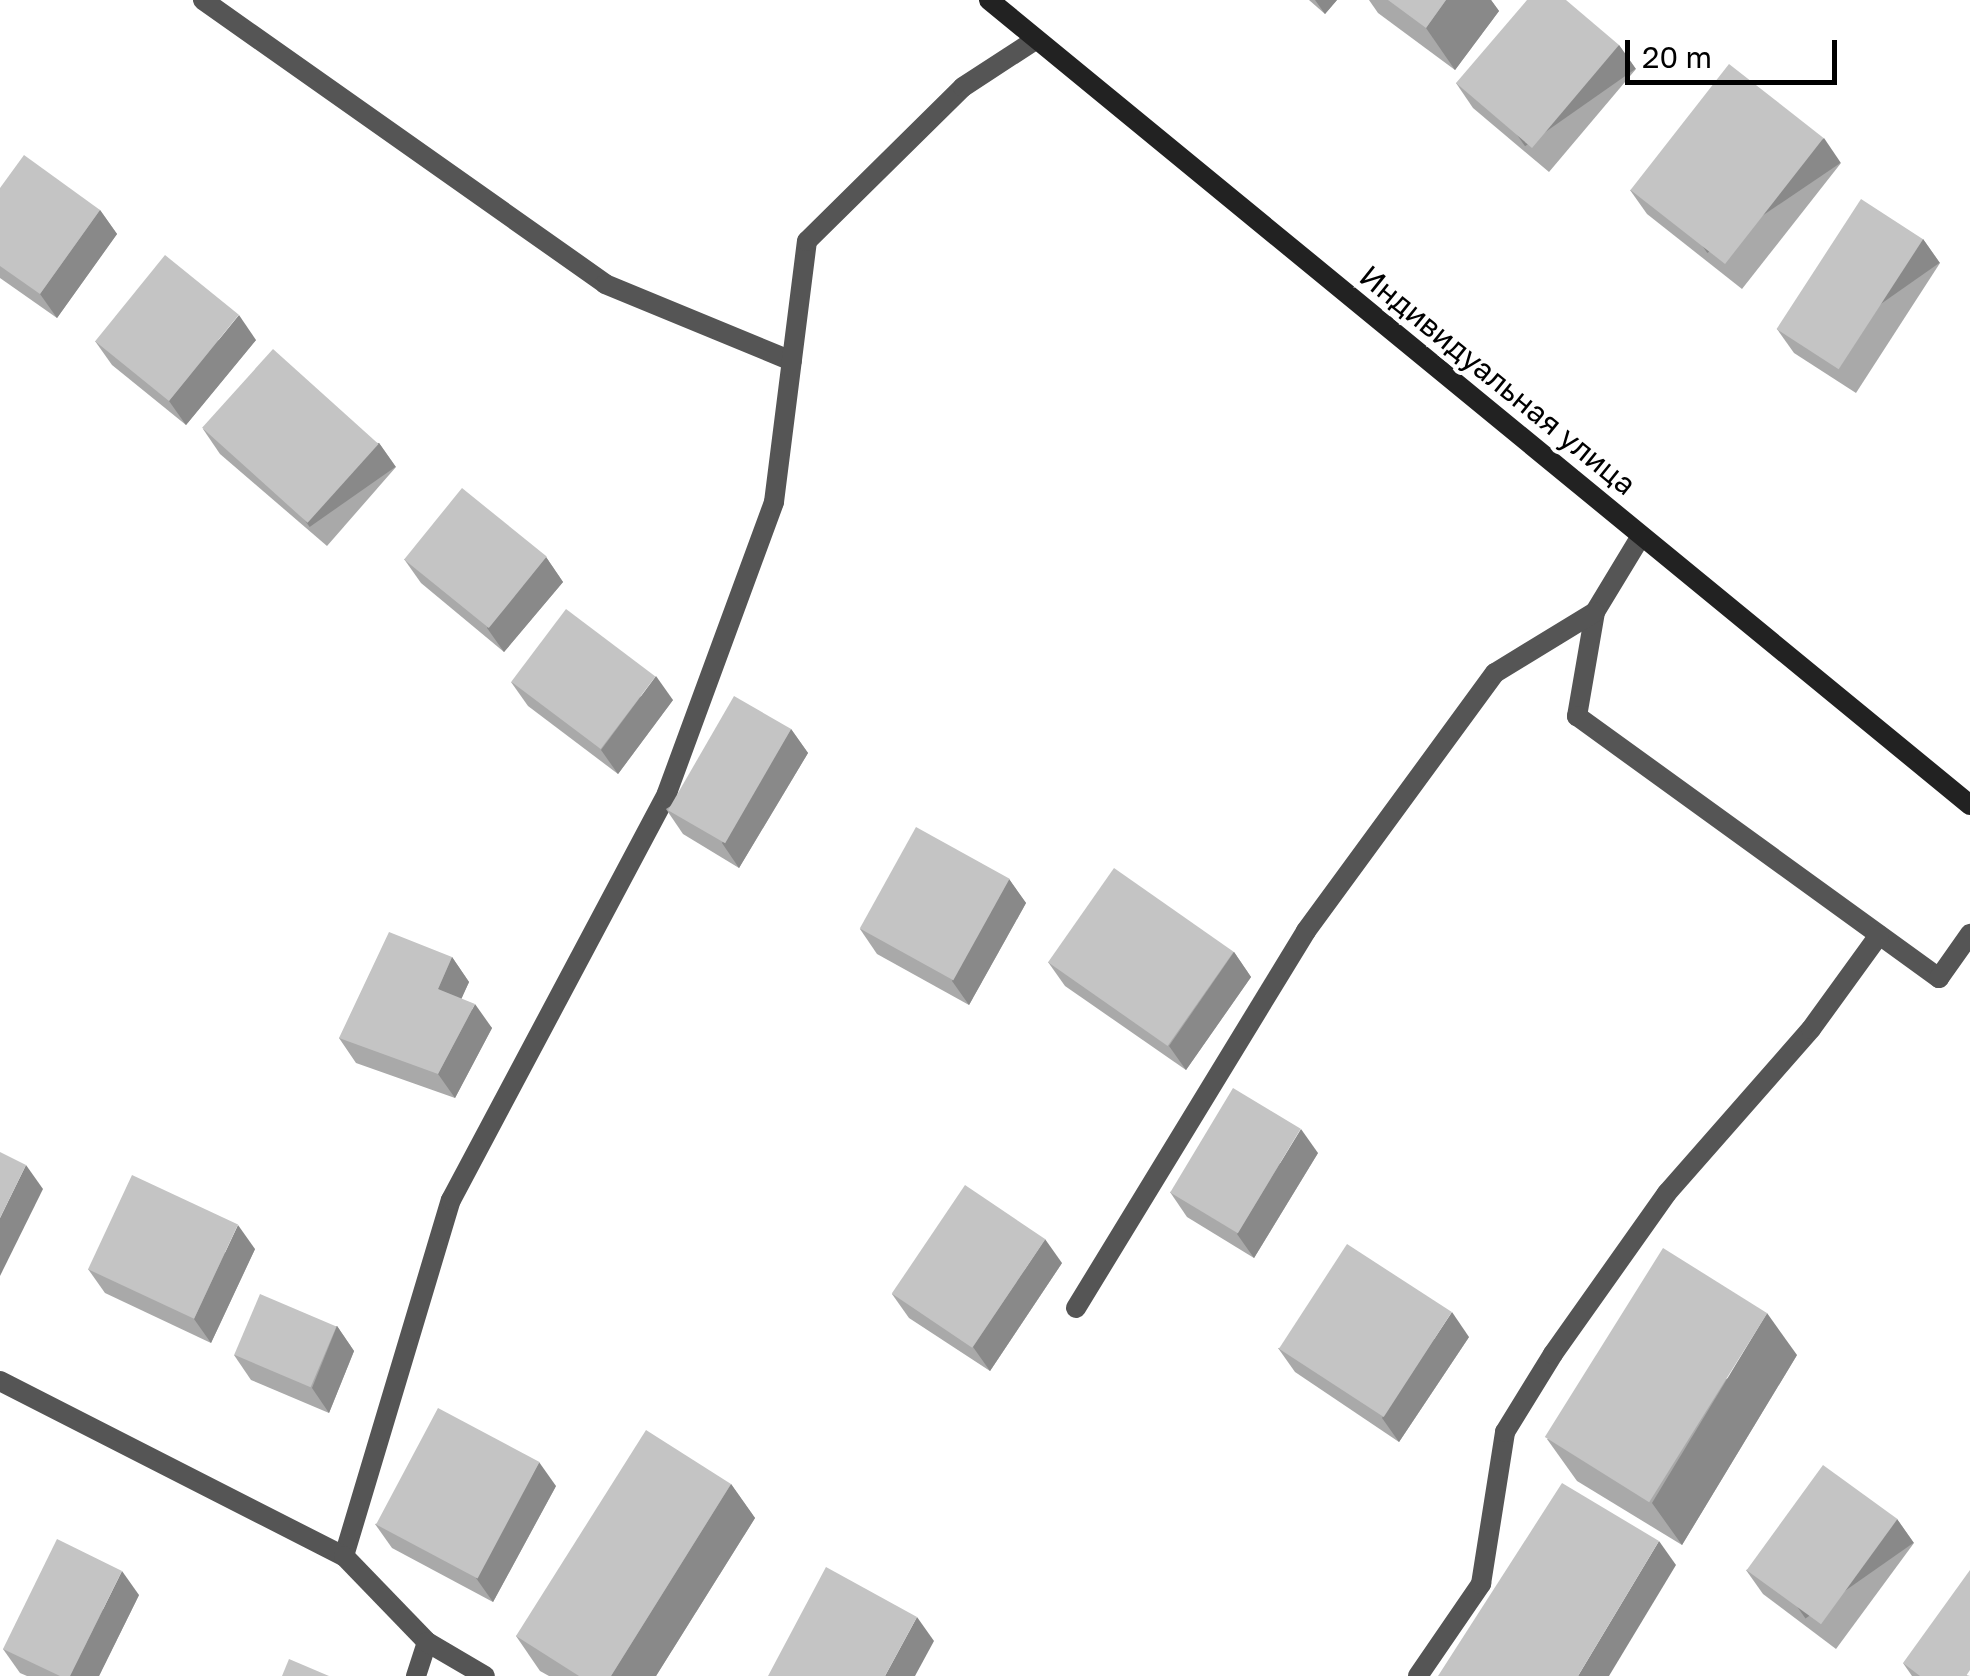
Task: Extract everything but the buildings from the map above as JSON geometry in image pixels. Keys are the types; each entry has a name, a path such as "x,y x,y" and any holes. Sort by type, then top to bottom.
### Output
{"main road":[{"name":"Индивидуальная улица","path":"989,0 1970,806"}],"street":[{"path":"204,0 605,284 792,360"},
{"path":"344,1556 451,1200 674,775 774,502 807,241 963,87 1036,40"},
{"path":"1641,536 1595,612 1576,716 1939,978 1970,934"},
{"path":"1076,1308 1306,931 1495,673 1595,612"},
{"path":"1418,1676 1481,1584 1505,1432 1553,1354 1667,1193 1811,1029 1879,935"},
{"path":"0,1380 344,1556 427,1642 484,1676"},
{"path":"416,1676 427,1642"}]}
